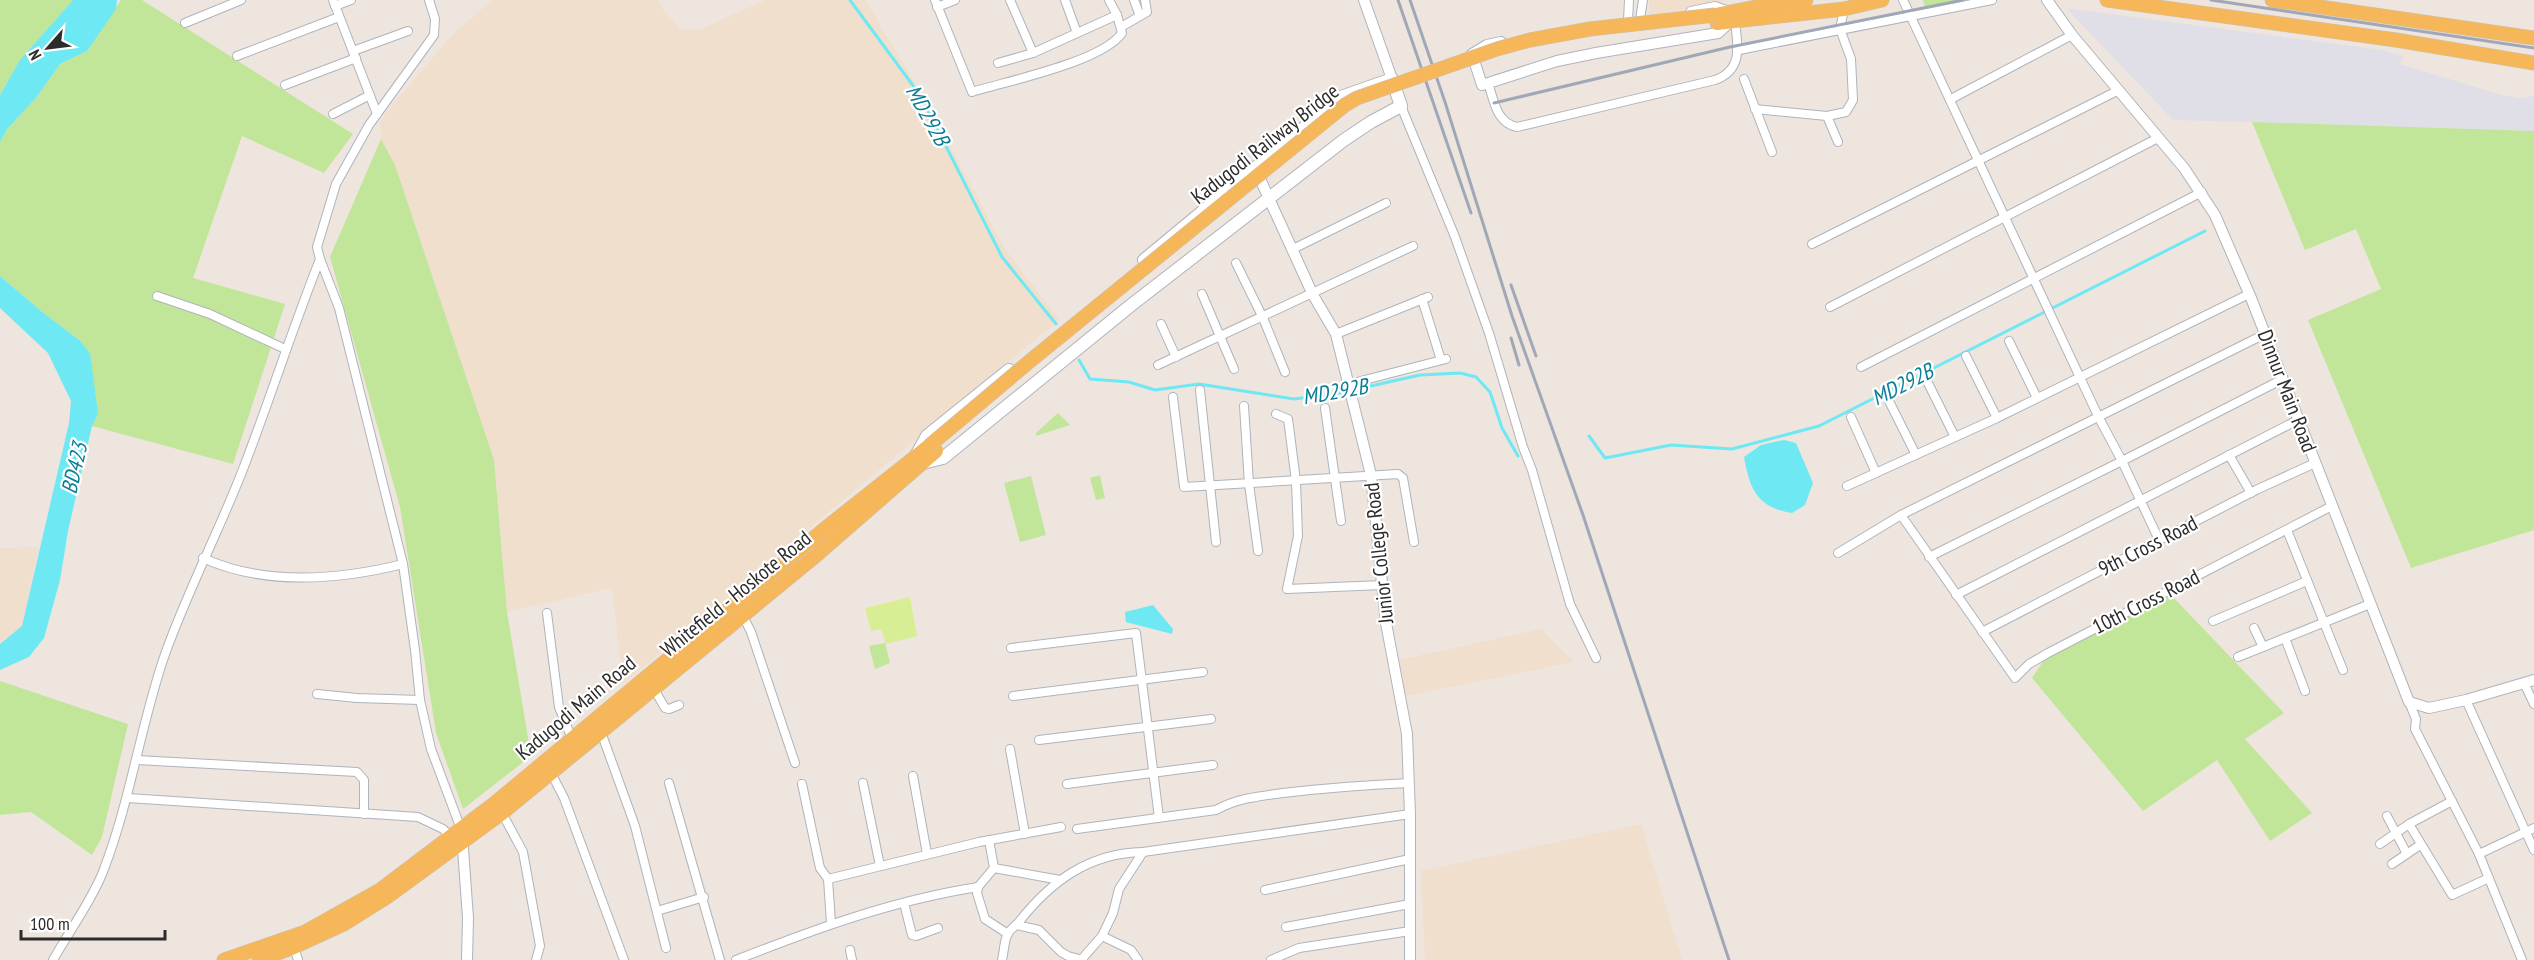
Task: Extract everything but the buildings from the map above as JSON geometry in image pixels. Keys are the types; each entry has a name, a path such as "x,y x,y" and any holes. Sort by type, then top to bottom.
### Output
{"main road":[{"path":"1726,19 1788,1 1806,0"},
{"path":"1726,19 1844,9 1882,0"},
{"path":"2108,0 2325,29 2534,63"},
{"path":"2272,0 2534,38"},
{"path":"2325,29 2331,8"},
{"name":"Kadugodi Railway Bridge","path":"933,448 1222,203 1345,105 1357,98 1497,49 1530,40 1590,29 1726,19"},
{"path":"1392,79 1401,106 1371,122 1122,312 943,458 920,459 927,436 1068,323 1255,166 1341,97 1392,79"},
{"name":"Kadugodi Main Road","path":"224,960 290,938 358,903 458,835 734,603 933,448"},
{"name":"Whitefield - Hoskote Road","path":"259,960 296,954 364,911 458,835 502,813 744,615 920,459"}],"street":[{"path":"185,23 241,0"},
{"path":"351,0 334,3 377,114"},
{"path":"429,0 435,20 434,35 377,114 336,184 317,248 339,308 402,564 420,700 431,749 458,835 468,918 467,960"},
{"path":"955,0 936,4 972,92 1008,80 1056,69 1108,46 1119,37 1121,27 1109,0"},
{"path":"1010,0 1033,52"},
{"path":"1065,0 1077,33"},
{"path":"1134,0 1140,16"},
{"path":"1121,27 1148,10 1145,0"},
{"path":"1364,0 1392,79"},
{"path":"1628,21 1629,0"},
{"path":"1640,20 1643,0"},
{"path":"1903,0 2099,418 2159,540"},
{"path":"1739,50 1910,14 1992,0"},
{"name":"Dinnur Main Road","path":"2047,0 2072,35 2202,192 2215,215 2283,379 2409,702"},
{"path":"1488,83 1501,119 1517,127 1715,80 1732,68 1739,50 1726,19 1715,7 1640,20 1548,30 1487,45 1472,54 1482,85 1488,83 1557,61 1718,33 1726,19"},
{"path":"1755,110 1827,116 1846,112 1853,100 1851,59 1840,29 1844,9"},
{"path":"998,63 1033,52 1117,15"},
{"path":"237,56 339,17"},
{"path":"285,85 408,31"},
{"path":"1951,99 2072,35"},
{"path":"1744,79 1772,152"},
{"path":"1812,244 2119,90"},
{"path":"333,114 370,95"},
{"path":"1401,106 1455,237 1489,333 1532,470 1570,604 1596,658"},
{"path":"1827,116 1838,142"},
{"path":"1830,307 2158,138"},
{"name":"Junior College Road","path":"1255,166 1313,295 1336,334 1371,475 1386,623 1407,734 1410,814 1410,960"},
{"path":"1861,367 2202,192"},
{"path":"1293,249 1386,203"},
{"path":"1158,365 1313,295 1413,246"},
{"path":"53,960 103,872 128,798 144,723 163,660 203,558 245,465 285,349 320,259"},
{"path":"1236,264 1263,318 1285,372"},
{"path":"1202,294 1234,369"},
{"path":"1847,486 1997,418 2249,294"},
{"path":"157,296 210,314 285,349"},
{"path":"1336,334 1425,298 1444,360 1349,384"},
{"path":"1161,324 1176,357"},
{"path":"1838,554 1901,515 2265,334"},
{"path":"2008,341 2037,398"},
{"path":"1966,356 1997,418"},
{"path":"1926,379 1955,437"},
{"path":"1929,557 2283,379"},
{"path":"1200,390 1216,542"},
{"path":"1886,395 1916,454"},
{"path":"1173,397 1184,487 1296,481 1392,472 1403,478 1414,542"},
{"path":"1244,406 1249,484 1258,551"},
{"path":"1325,408 1341,521"},
{"path":"1276,414 1288,419 1296,481 1298,536 1287,589 1382,585"},
{"path":"1851,417 1876,473"},
{"path":"1956,595 2298,420"},
{"path":"2229,455 2251,493"},
{"name":"9th Cross Road","path":"1982,632 2251,493 2315,463"},
{"name":"10th Cross Road","path":"1982,632 2015,678 2029,664 2048,653 2332,506"},
{"path":"1901,515 1982,632"},
{"path":"2287,530 2343,670"},
{"path":"203,558 220,566 264,574 330,577 368,573 402,564"},
{"path":"2213,621 2307,581"},
{"path":"734,603 744,615 795,763"},
{"path":"2238,657 2370,604"},
{"path":"547,613 559,707 572,739"},
{"path":"2254,628 2263,647"},
{"path":"1011,648 1136,633 1159,818"},
{"path":"2285,638 2305,691"},
{"path":"1012,696 1203,672"},
{"path":"2409,702 2429,708 2529,682 2534,704"},
{"path":"654,689 665,708 669,709 679,705"},
{"path":"317,694 420,700"},
{"path":"2466,700 2530,830 2534,850"},
{"path":"2409,702 2416,719 2415,729 2479,854 2522,960"},
{"path":"1039,740 1211,719"},
{"path":"601,732 634,826 666,948"},
{"path":"1010,749 1025,834"},
{"path":"137,760 357,772 364,780 364,814"},
{"path":"1066,784 1213,765"},
{"path":"551,773 567,808 624,960"},
{"path":"913,776 927,854"},
{"path":"669,783 704,897 720,960"},
{"path":"863,783 880,866"},
{"path":"1077,829 1216,810 1233,801 1270,795 1325,788 1409,783"},
{"path":"802,784 820,868 828,879 831,923"},
{"path":"128,798 418,817 458,835"},
{"path":"2380,844 2409,824 2452,801"},
{"path":"502,813 523,852 540,946 536,960"},
{"path":"1002,960 1008,934 1030,907 1060,880 1095,860 1122,852 1143,852 1410,814"},
{"path":"2387,816 2407,854"},
{"path":"2409,824 2452,895 2489,878"},
{"path":"828,879 989,840 1061,827"},
{"path":"2479,854 2530,830"},
{"path":"989,840 994,868"},
{"path":"2392,864 2420,845"},
{"path":"1016,925 1039,930 1061,952 1082,960 1102,936 1113,913 1119,889 1143,852"},
{"path":"1265,890 1410,860"},
{"path":"994,868 1060,880"},
{"path":"736,960 831,923 904,903 978,887 994,868"},
{"path":"978,887 980,907 985,919 1008,934"},
{"path":"657,911 704,897"},
{"path":"904,903 912,935 916,936 938,928"},
{"path":"1286,927 1410,904"},
{"path":"1271,960 1299,948 1410,931"},
{"path":"1102,936 1131,950 1138,960"},
{"path":"850,950 852,960"}],"shaded area":[{"path":"492,0 658,0 680,29 701,29 765,0 865,0 924,98 1005,249 1060,321 623,684 612,588 507,612 494,460 395,165 381,139 380,122 394,103 451,36"},
{"path":"1650,0 1725,0 1648,19"},
{"path":"2066,8 2383,50 2403,56 2400,64 2499,94 2519,98 2534,96 2534,131 2173,120"},
{"path":"39,547 22,626 0,643 0,548"},
{"path":"1541,629 1574,662 1405,696 1399,660"},
{"path":"1641,824 1682,960 1425,960 1421,871"}],"green space":[{"path":"0,0 73,0 20,60 0,95"},
{"path":"121,0 142,0 353,134 324,173 242,136 193,278 285,304 233,464 92,426 98,414 78,339 0,276 0,142 7,129 36,98 60,64 87,51"},
{"path":"1923,0 1974,0 1925,9"},
{"path":"2252,122 2534,131 2534,530 2411,568 2308,320 2381,289 2356,229 2305,250"},
{"path":"381,139 395,165 494,460 507,612 531,756 463,809 436,733 400,507 330,257"},
{"path":"1058,413 1070,425 1036,436 1036,433"},
{"path":"1100,475 1105,498 1096,500 1090,478"},
{"path":"1031,476 1046,535 1020,542 1004,483"},
{"path":"2171,595 2284,713 2245,739 2312,813 2270,841 2217,760 2143,811 2032,678 2044,660"},
{"path":"910,597 917,636 886,644 881,629 871,631 865,608"},
{"path":"885,643 890,663 875,669 869,646"},
{"path":"0,681 128,724 102,837 92,855 31,812 0,815"}],"water":[{"path":"73,0 117,0 116,9 87,51 60,64 36,98 7,129 0,142 0,95 20,60"},
{"name":"BD423","path":"0,276 78,339 90,353 98,414 92,426 68,531 60,580 44,638 29,657 0,670 0,644 22,626 69,423 71,401 48,353 0,308"},
{"path":"1784,440 1796,443 1813,483 1805,505 1792,513 1771,506 1757,495 1749,479 1744,457 1761,445"},
{"path":"1153,605 1173,629 1172,634 1126,622 1125,612"}],"waterway":[{"name":"MD292B","path":"850,0 920,95 1002,257 1056,324"},
{"name":"MD292B","path":"1589,436 1605,458 1671,445 1732,449 1819,426 2205,231"},
{"name":"MD292B","path":"1079,360 1090,379 1129,382 1155,390 1199,384 1294,399 1335,394 1420,375 1460,373 1476,377 1490,392 1502,428 1518,456"}],"railway":[{"path":"1398,0 1471,213"},
{"path":"1410,0 1445,102 1512,316 1583,515 1729,960"},
{"path":"1494,103 1730,47 1963,0"},
{"path":"2211,0 2534,48"},
{"path":"1511,285 1536,356"},
{"path":"1511,338 1519,365"}]}
